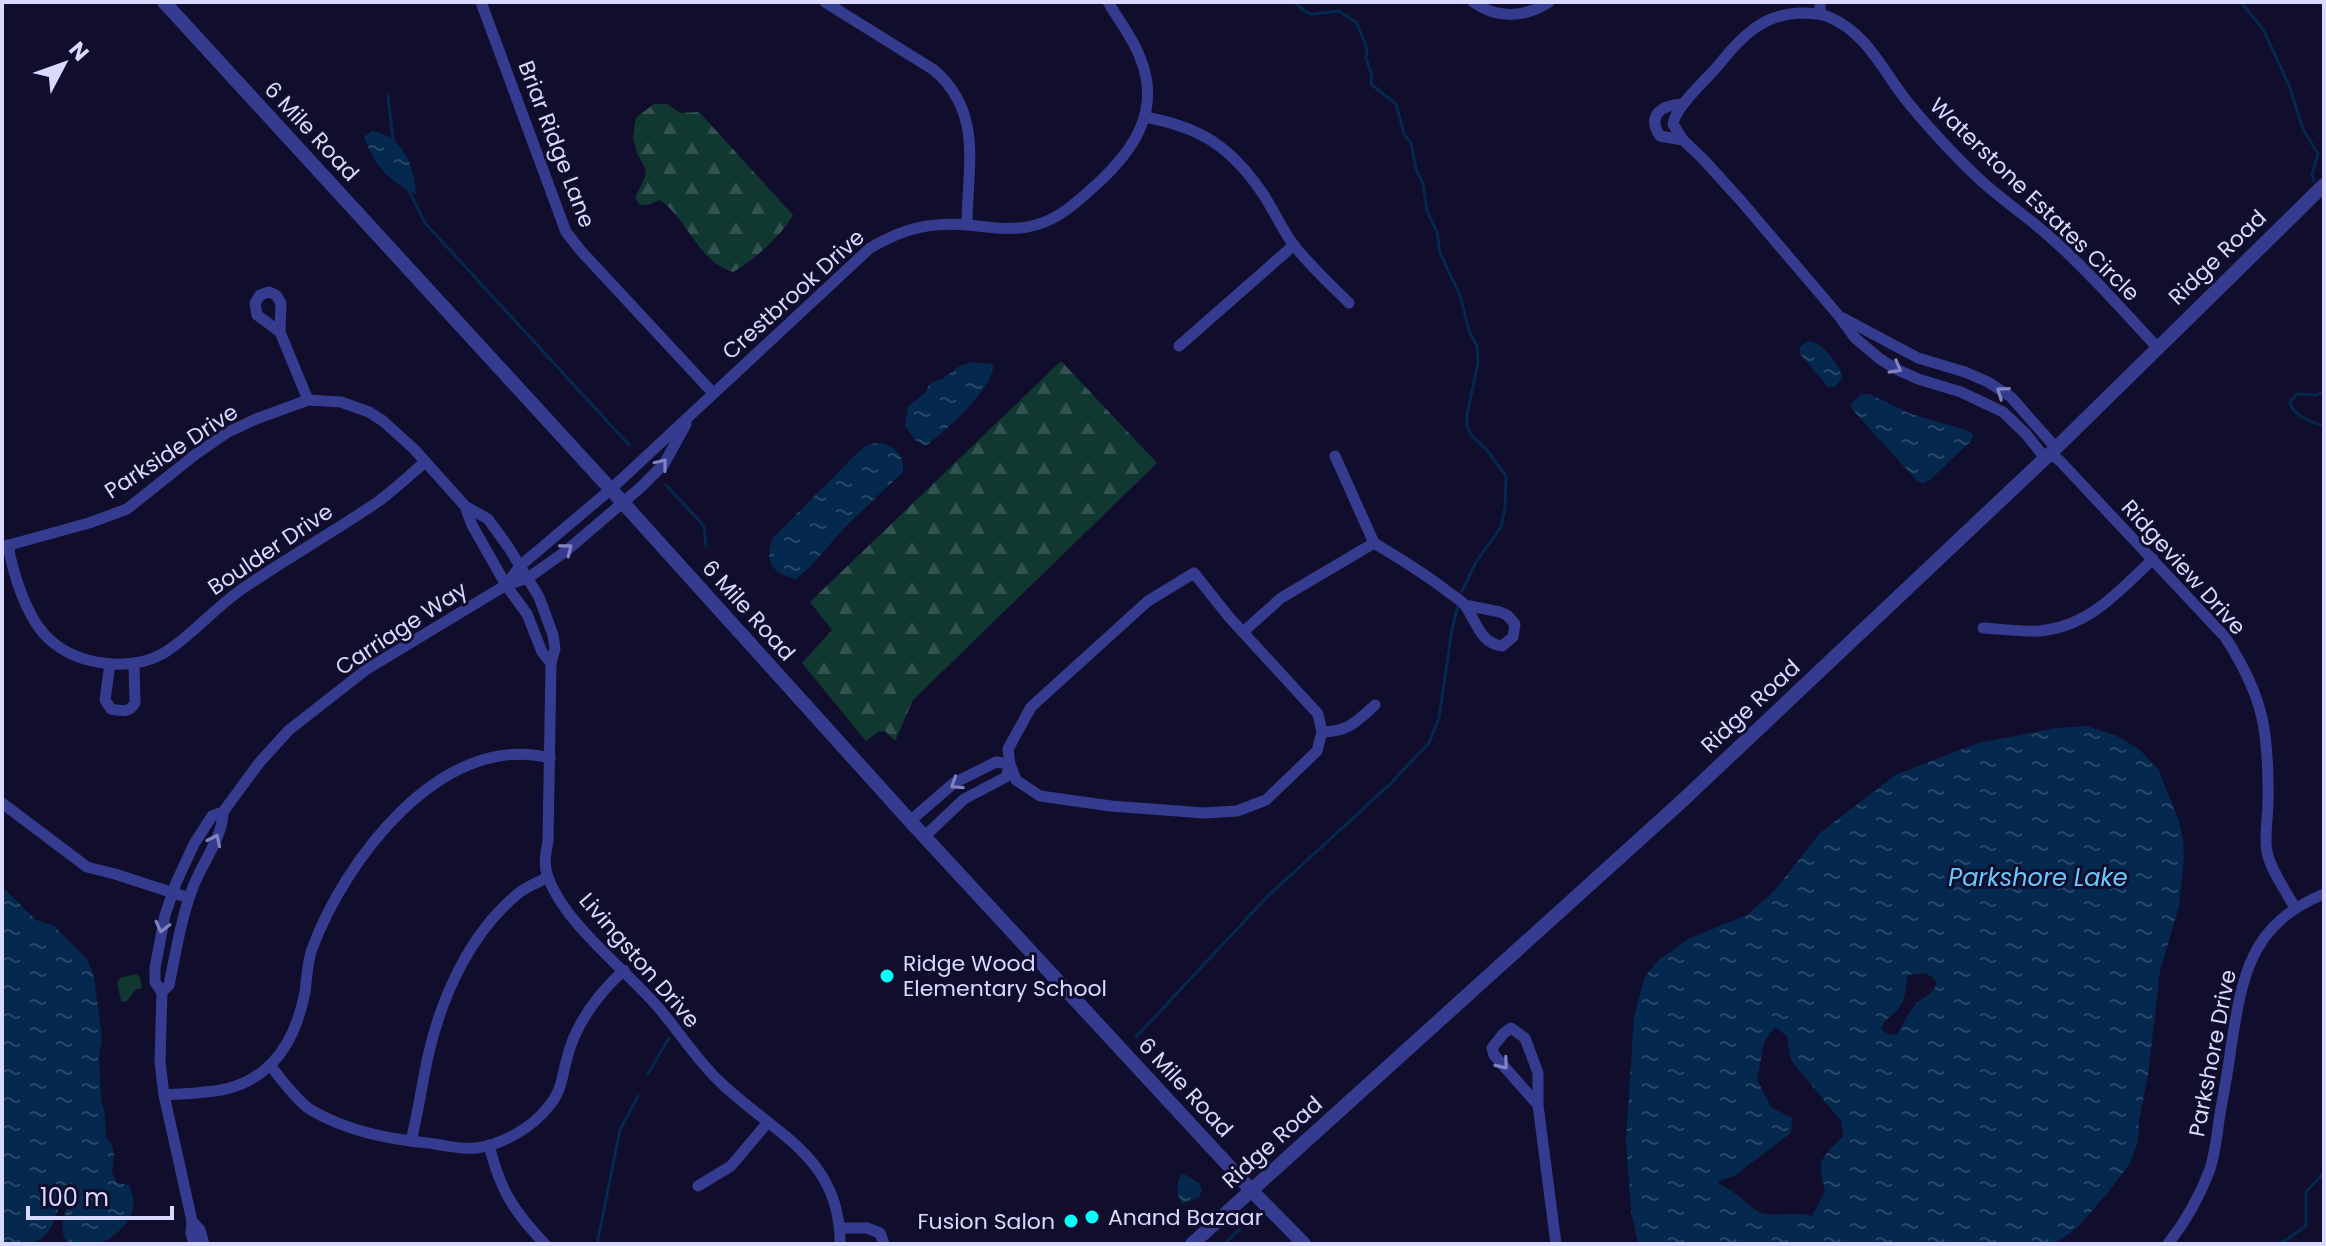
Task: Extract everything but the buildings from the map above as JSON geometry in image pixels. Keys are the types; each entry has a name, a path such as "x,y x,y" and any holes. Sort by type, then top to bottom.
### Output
{"street":[{"name":"6 Mile Road","path":"164,2 623,502 924,837 1304,1244"},
{"name":"Briar Ridge Lane","path":"481,2 566,232 713,393"},
{"path":"825,2 934,70 959,102 966,117 971,144 967,225"},
{"name":"Crestbrook Drive","path":"611,489 870,248 908,229 929,225 1000,229 1036,225 1071,207 1114,167 1137,138 1145,117 1147,97 1142,61 1108,2"},
{"path":"1473,2 1489,11 1512,15 1528,14 1549,2"},
{"name":"Waterstone Estates Circle","path":"2050,453 2003,412 1961,392 1898,370 1855,338 1703,159 1683,140 1660,136 1654,119 1661,110 1668,104 1683,104 1733,47 1769,18 1790,8 1820,8 1862,39 1912,107 1976,176 2062,248 2157,347"},
{"path":"1683,104 1675,114 1673,124 1683,140"},
{"path":"1145,117 1189,128 1210,138 1225,150 1261,190 1294,245 1349,303"},
{"name":"Ridge Road","path":"1192,1244 1689,794 2050,453 2324,185"},
{"path":"1179,346 1294,245"},
{"name":"Waterstone Estates Circle","path":"1839,316 1935,365 1965,372 1988,382 2011,397 2050,453"},
{"path":"280,332 308,400"},
{"path":"1928,383 1935,365"},
{"name":"Parkside Drive","path":"5,546 127,509 228,432 308,400 341,402 369,412 397,433 465,506 488,519 528,578"},
{"name":"Crestbrook Drive","path":"623,502 664,464 690,417"},
{"name":"Ridgeview Drive","path":"2050,453 2225,637 2253,684 2268,747 2267,853 2295,908"},
{"path":"1335,456 1374,543 1424,574 1465,605 1507,615 1515,624 1513,637 1502,646 1488,641 1465,605"},
{"name":"Boulder Drive","path":"5,546 22,594 36,622 49,639 84,658 110,664 134,663 162,654 223,602 379,501 425,462"},
{"name":"Carriage Way","path":"506,585 520,566 611,489"},
{"name":"Carriage Way","path":"194,1244 192,1221 164,1095 160,1062 162,992 155,982 156,957 172,894 202,829 212,816 223,812 259,763 289,730 367,669 506,585 528,578 566,551 623,502"},
{"name":"Parkside Drive","path":"465,506 472,525 506,585"},
{"path":"1243,632 1281,598 1374,543"},
{"path":"1983,628 2042,630 2078,622 2106,604 2153,559"},
{"path":"1194,573 1318,714 1322,732 1317,751 1266,800 1237,811 1204,813 1111,806 1040,796 1016,780 1008,749 1031,707 1148,601 1194,573"},
{"path":"411,1141 428,1056 442,1008 469,950 490,919 522,890 548,877 545,858 548,841 551,663 555,649 539,597 528,578"},
{"path":"506,585 527,614 542,652 551,663"},
{"path":"110,664 105,700 111,709 123,712 132,709 135,703 134,663"},
{"path":"1322,732 1341,731 1375,705"},
{"path":"164,1095 220,1091 245,1084 270,1065 289,1041 298,1019 310,954 324,917 375,840 407,806 456,770 508,755 550,758"},
{"path":"910,821 954,783 996,762 1010,764"},
{"path":"924,837 964,799 1006,777 1010,764"},
{"path":"2,803 87,867 189,898"},
{"name":"Carriage Way","path":"162,992 169,985 189,898 223,824 223,812"},
{"name":"Livingston Drive","path":"548,877 575,921 658,1006 718,1081 810,1157 827,1184 840,1228 840,1244"},
{"name":"Parkshore Drive","path":"2168,1244 2187,1219 2210,1167 2236,1013 2247,967 2267,934 2295,908 2324,894"},
{"path":"270,1065 308,1109 351,1129 474,1149 499,1143 548,1108 565,1078 566,1062 585,1017 608,985 624,970"},
{"path":"1538,1105 1494,1055 1492,1048 1511,1028 1525,1038 1538,1073 1538,1105 1556,1244"},
{"path":"698,1186 731,1166 768,1122"},
{"path":"489,1145 509,1200 545,1244"},
{"name":"Carriage Way","path":"192,1221 200,1230 204,1244"},
{"path":"840,1228 867,1228 880,1233 884,1244"}],"green space":[{"path":"654,104 667,104 680,113 699,112 793,215 766,247 733,272 711,259 660,200 640,205 635,198 646,170 633,139 635,122"},
{"path":"1061,361 1157,463 913,700 895,741 885,731 866,741 802,663 832,630 810,602"},
{"path":"136,974 140,977 142,988 135,990 126,1002 121,1001 117,982 120,978"}],"water":[{"path":"372,131 392,139 405,154 416,194 390,178 378,164 364,137"},
{"path":"1807,341 1824,349 1837,366 1843,377 1835,387 1828,387 1800,354 1800,347"},
{"path":"971,362 993,364 978,397 926,446 915,440 905,426 908,407 935,381"},
{"path":"1861,394 1869,394 1911,414 1966,430 1973,434 1972,440 1931,479 1918,482 1852,409 1851,404"},
{"path":"867,445 888,445 897,451 903,472 796,579 775,569 769,553 773,538 853,457"},
{"name":"Parkshore Lake","path":"2086,726 2115,735 2139,749 2158,769 2179,821 2183,840 2179,906 2160,971 2138,1141 2130,1163 2110,1190 2077,1228 2054,1244 1638,1244 1631,1211 1626,1141 1634,1017 1645,976 1660,959 1688,939 1747,915 1774,891 1820,833 1895,775 1978,743 2057,728","holes":["1924,973 1933,977 1937,983 1935,987 1914,1006 1897,1034 1889,1035 1881,1029 1901,1004 1907,975","1775,1027 1787,1036 1791,1060 1841,1121 1843,1137 1821,1165 1825,1191 1812,1216 1761,1213 1719,1184 1719,1181 1734,1176 1791,1133 1792,1118 1771,1107 1757,1080 1764,1042"]},
{"path":"2,888 36,920 53,925 87,959 94,977 102,1039 99,1054 106,1138 112,1145 114,1156 112,1172 117,1183 129,1185 133,1204 132,1213 123,1227 100,1244 70,1244 65,1238 63,1226 70,1192 65,1191 54,1221 44,1236 31,1243 2,1242"},
{"path":"1184,1174 1199,1183 1202,1190 1199,1197 1182,1204 1178,1187 1180,1176"}],"waterway":[{"path":"1294,2 1306,12 1339,11 1357,23 1367,49 1371,84 1396,104 1404,134 1411,143 1427,211 1437,232 1440,253 1460,295 1469,331 1477,346 1478,363 1467,427 1506,476 1505,507 1501,527 1476,562 1462,591"},
{"path":"2243,2 2263,29 2289,85 2303,129 2318,154 2312,174 2314,182"},
{"path":"388,96 393,140"},
{"path":"408,189 425,223 629,445"},
{"path":"2324,391 2317,395 2297,394 2290,402 2299,415 2324,426"},
{"path":"666,485 704,526 706,546"},
{"path":"1136,1037 1267,897 1389,785 1429,743 1439,718 1458,606"},
{"path":"648,1074 669,1038"},
{"path":"597,1244 620,1130 638,1096"},
{"path":"2280,1244 2306,1226 2306,1192 2324,1173"},
{"path":"1224,1244 1240,1229"}],"place":[{"name":"Ridge Wood Elementary School","path":"887,976"},
{"name":"Anand Bazaar","path":"1092,1217"},
{"name":"Fusion Salon","path":"1071,1221"}]}
